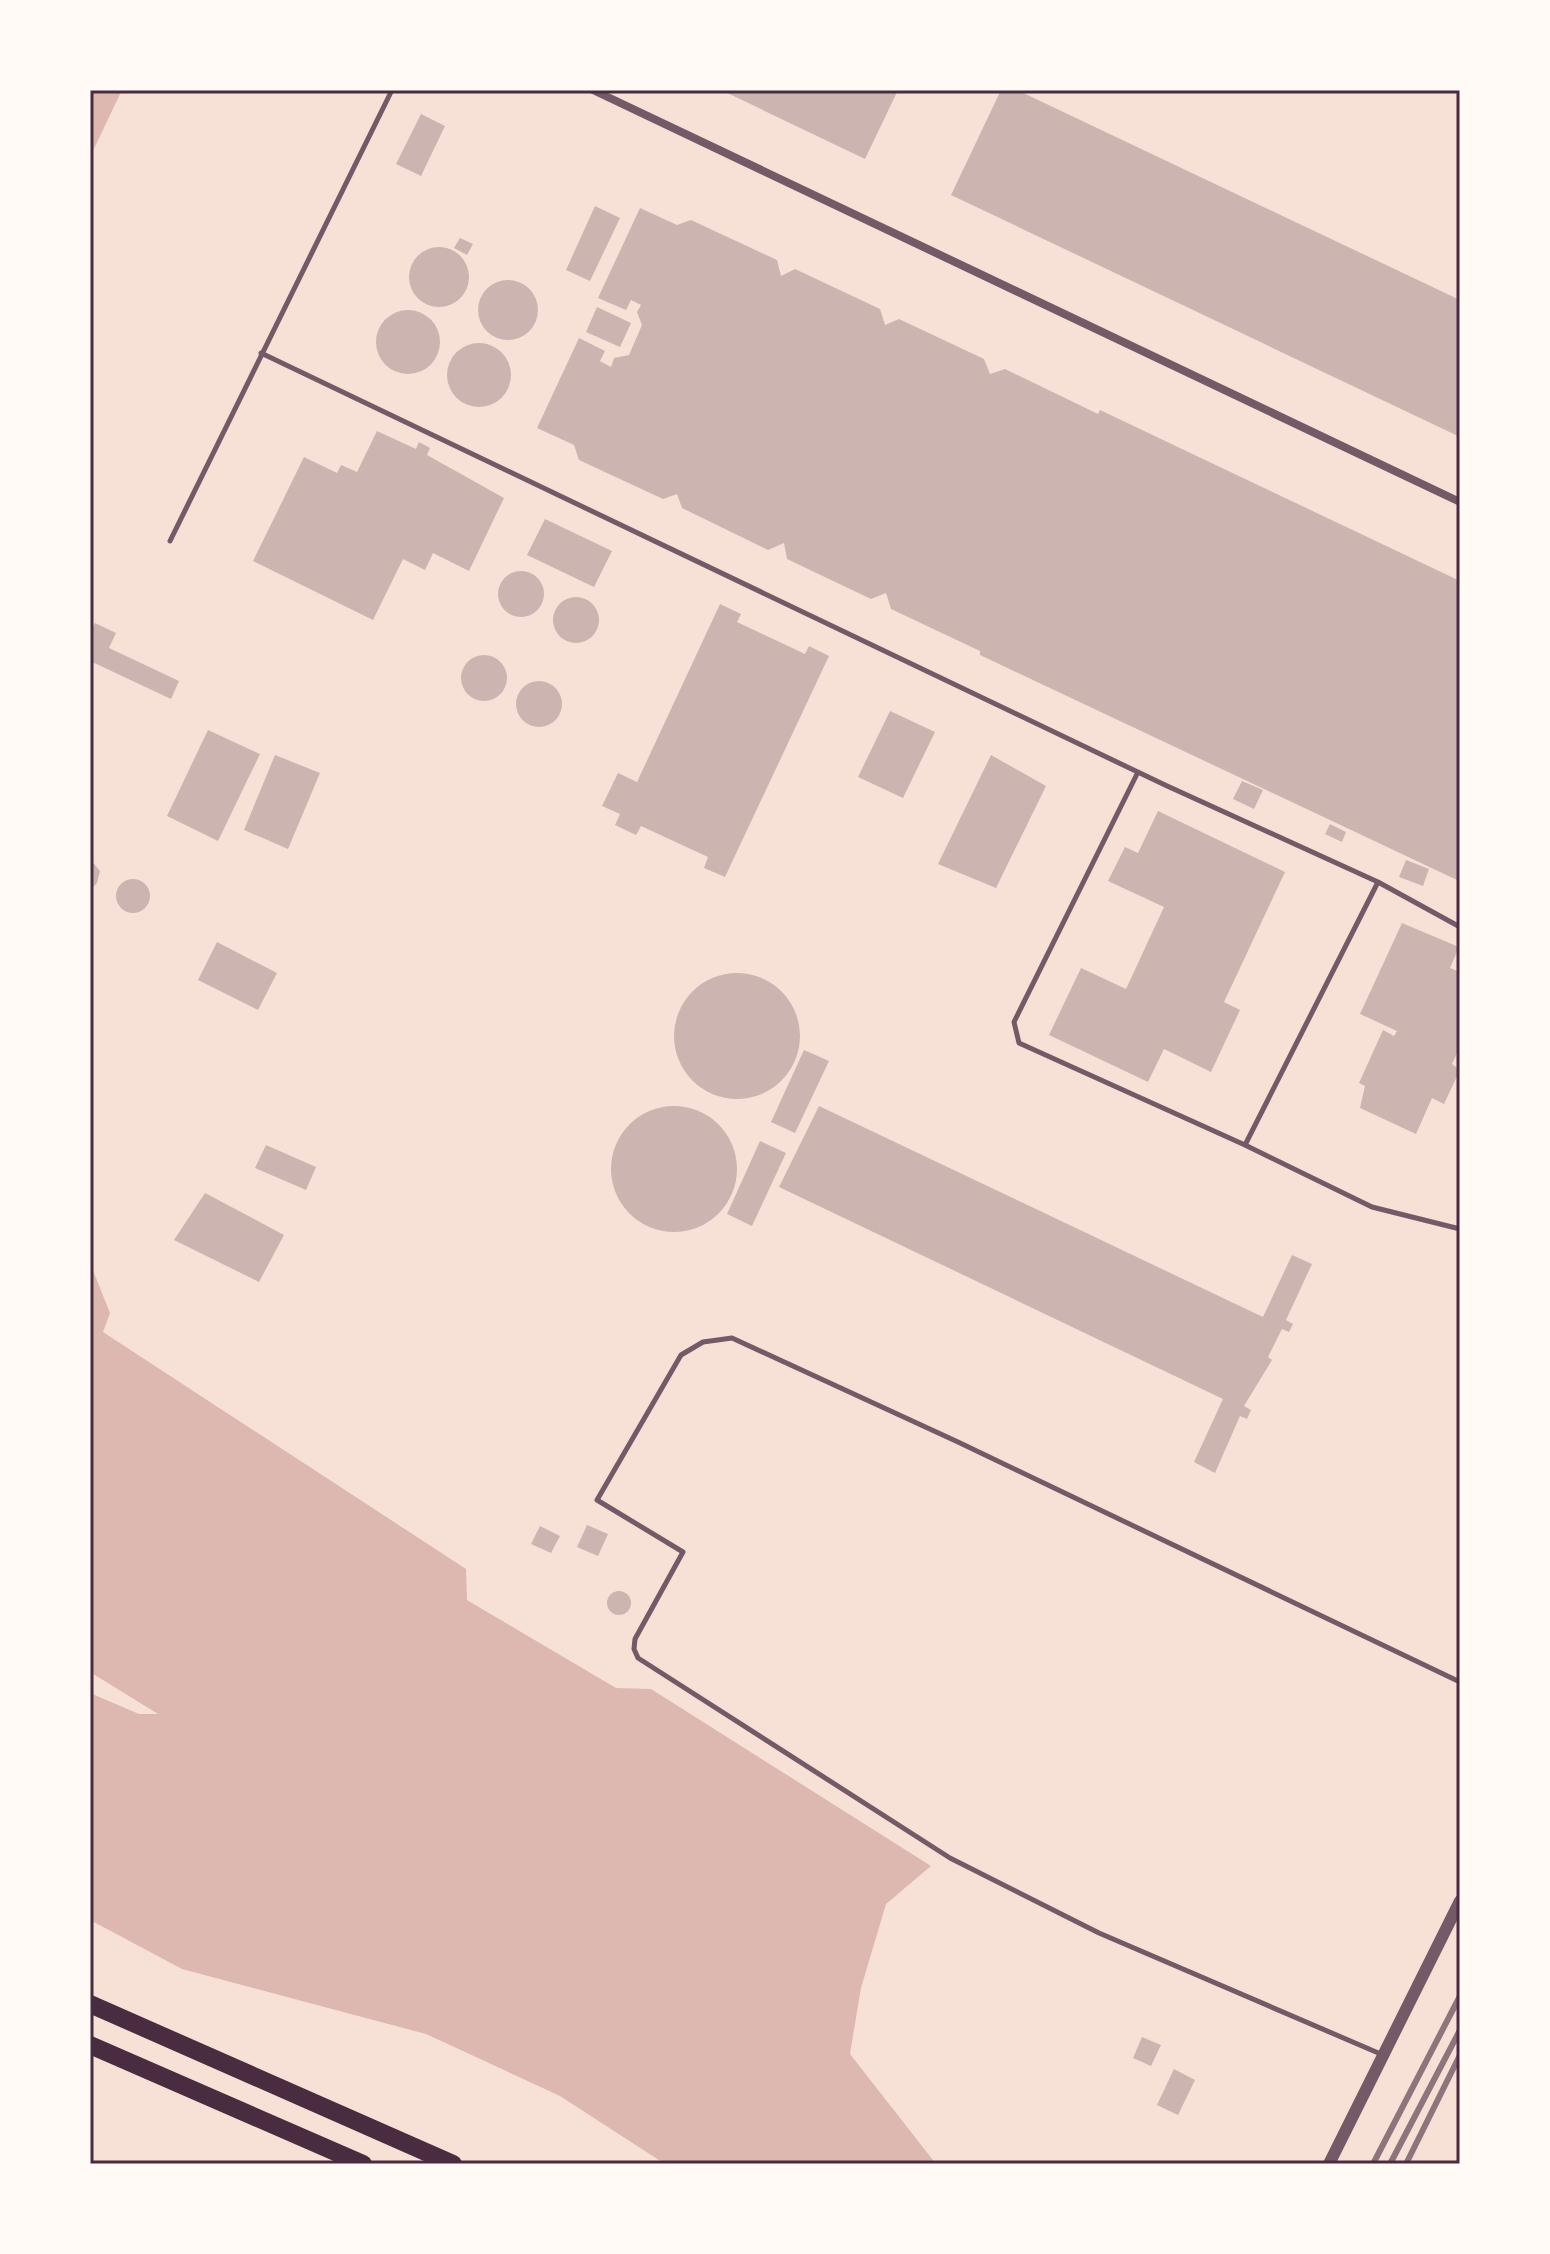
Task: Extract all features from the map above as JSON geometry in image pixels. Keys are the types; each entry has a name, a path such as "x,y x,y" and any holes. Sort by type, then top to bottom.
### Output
{"highway":[{"path":"90,2004 453,2164"},
{"path":"90,2045 363,2164"}],"street":[{"path":"593,90 1460,502"},
{"path":"1329,2164 1460,1901"}],"lane":[{"path":"170,541 392,90"},
{"path":"261,353 1138,772 1378,882 1460,927"},
{"path":"1138,772 1014,1022 1019,1043 1245,1145 1372,1207 1460,1229"},
{"path":"1245,1145 1378,882"},
{"path":"1383,2055 1099,1933 950,1858 638,1658 634,1649 635,1639 683,1552 597,1500 681,1355 703,1342 732,1338 972,1448 1460,1682"}],"shaded area":[{"path":"90,90 122,90 90,157"},
{"path":"90,1263 110,1313 103,1332 466,1569 467,1600 616,1688 651,1689 931,1866 886,1904 861,1988 850,2054 936,2164 665,2164 560,2096 426,2034 182,1969 90,1920 90,1693 139,1714 158,1714 90,1672"}],"building":[{"path":"721,90 898,90 865,159"},
{"path":"1001,90 1017,90 1460,300 1460,437 951,195"},
{"path":"421,114 445,126 421,176 396,164"},
{"path":"595,206 620,218 590,281 566,270"},
{"path":"640,208 677,225 691,220 777,260 781,276 795,269 880,309 885,325 899,319 984,359 990,374 1005,369 1098,414 1100,410 1460,581 1460,875 1457,880 980,655 980,651 891,609 886,593 871,599 787,559 784,543 768,550 682,508 677,494 663,499 579,460 574,445 537,428 579,338 605,351 600,361 611,367 614,358 629,355 642,325 637,312 641,305 631,300 626,310 598,298"},
{"path":"460,238 473,244 467,255 454,248"},
{"path":"439,247 450,249 460,256 467,266 467,288 460,298 450,305 439,307 428,305 418,298 411,288 409,277 411,266 418,256 428,249"},
{"path":"508,280 529,289 538,310 529,331 508,340 487,331 478,310 487,289"},
{"path":"597,307 631,323 620,347 586,332"},
{"path":"402,310 414,310 431,319 438,330 438,354 431,365 414,374 402,374 390,369 381,360 376,348 376,336 381,324 390,315"},
{"path":"473,343 485,343 502,352 509,363 509,387 502,398 485,407 473,407 461,402 452,393 447,381 447,369 452,357 461,348"},
{"path":"377,431 416,449 419,442 430,448 427,455 504,498 469,571 433,553 425,570 403,559 373,620 253,561 304,457 337,473 341,465 357,472"},
{"path":"545,519 612,551 594,587 527,555"},
{"path":"521,571 537,578 544,594 537,610 521,617 505,610 498,594 505,578"},
{"path":"576,597 592,604 599,620 592,636 576,643 560,636 553,620 560,604"},
{"path":"720,604 741,614 737,622 805,654 809,646 829,656 725,877 704,868 708,857 641,826 636,835 615,825 620,814 602,806 618,773 637,782"},
{"path":"95,623 116,633 109,648 179,681 171,699 90,661 90,633"},
{"path":"484,655 500,662 507,678 500,694 484,701 468,694 461,678 468,662"},
{"path":"539,681 555,688 562,704 555,720 539,727 523,720 516,704 523,688"},
{"path":"890,711 935,732 903,798 858,777"},
{"path":"208,730 260,754 218,841 167,816"},
{"path":"275,755 320,773 288,849 244,830"},
{"path":"991,755 1046,786 996,888 938,864"},
{"path":"1242,781 1263,790 1254,809 1233,799"},
{"path":"1158,811 1285,872 1224,1002 1240,1010 1211,1072 1164,1049 1148,1082 1049,1035 1081,968 1126,989 1164,907 1108,881 1125,847 1138,853"},
{"path":"1330,824 1346,832 1342,842 1325,834"},
{"path":"90,859 100,871 97,883 90,890"},
{"path":"1406,860 1429,869 1423,886 1399,877"},
{"path":"133,879 145,884 150,896 145,908 133,913 121,908 116,896 121,884"},
{"path":"1402,923 1459,947 1450,968 1460,972 1460,1047 1452,1064 1460,1070 1444,1104 1432,1098 1416,1134 1360,1108 1365,1086 1359,1083 1383,1030 1394,1036 1397,1031 1360,1014"},
{"path":"217,942 277,973 258,1010 198,980"},
{"path":"737,973 761,978 782,991 795,1012 800,1036 795,1060 782,1081 761,1094 737,1099 713,1094 692,1081 679,1060 674,1036 679,1012 692,991 713,978"},
{"path":"804,1050 829,1061 795,1133 771,1122"},
{"path":"674,1106 698,1111 719,1124 732,1145 737,1169 732,1193 719,1214 698,1227 674,1232 650,1227 629,1214 616,1193 611,1169 616,1145 629,1124 650,1111"},
{"path":"819,1106 1263,1317 1292,1255 1312,1264 1286,1320 1293,1324 1289,1332 1282,1329 1268,1357 1272,1360 1244,1406 1251,1410 1247,1419 1240,1416 1215,1473 1194,1462 1223,1399 779,1187"},
{"path":"760,1141 786,1153 752,1226 727,1214"},
{"path":"266,1145 316,1167 306,1190 255,1168"},
{"path":"205,1193 284,1235 259,1282 174,1240"},
{"path":"587,1525 608,1534 598,1556 577,1547"},
{"path":"540,1526 560,1536 551,1553 531,1544"},
{"path":"619,1591 627,1595 631,1603 627,1611 619,1615 611,1611 607,1603 611,1595"},
{"path":"1142,2037 1161,2045 1151,2066 1133,2058"},
{"path":"1174,2069 1195,2080 1178,2115 1157,2105"}],"railway":[{"path":"1373,2164 1460,1996"},
{"path":"1390,2164 1460,2030"},
{"path":"1406,2164 1460,2055"}]}
